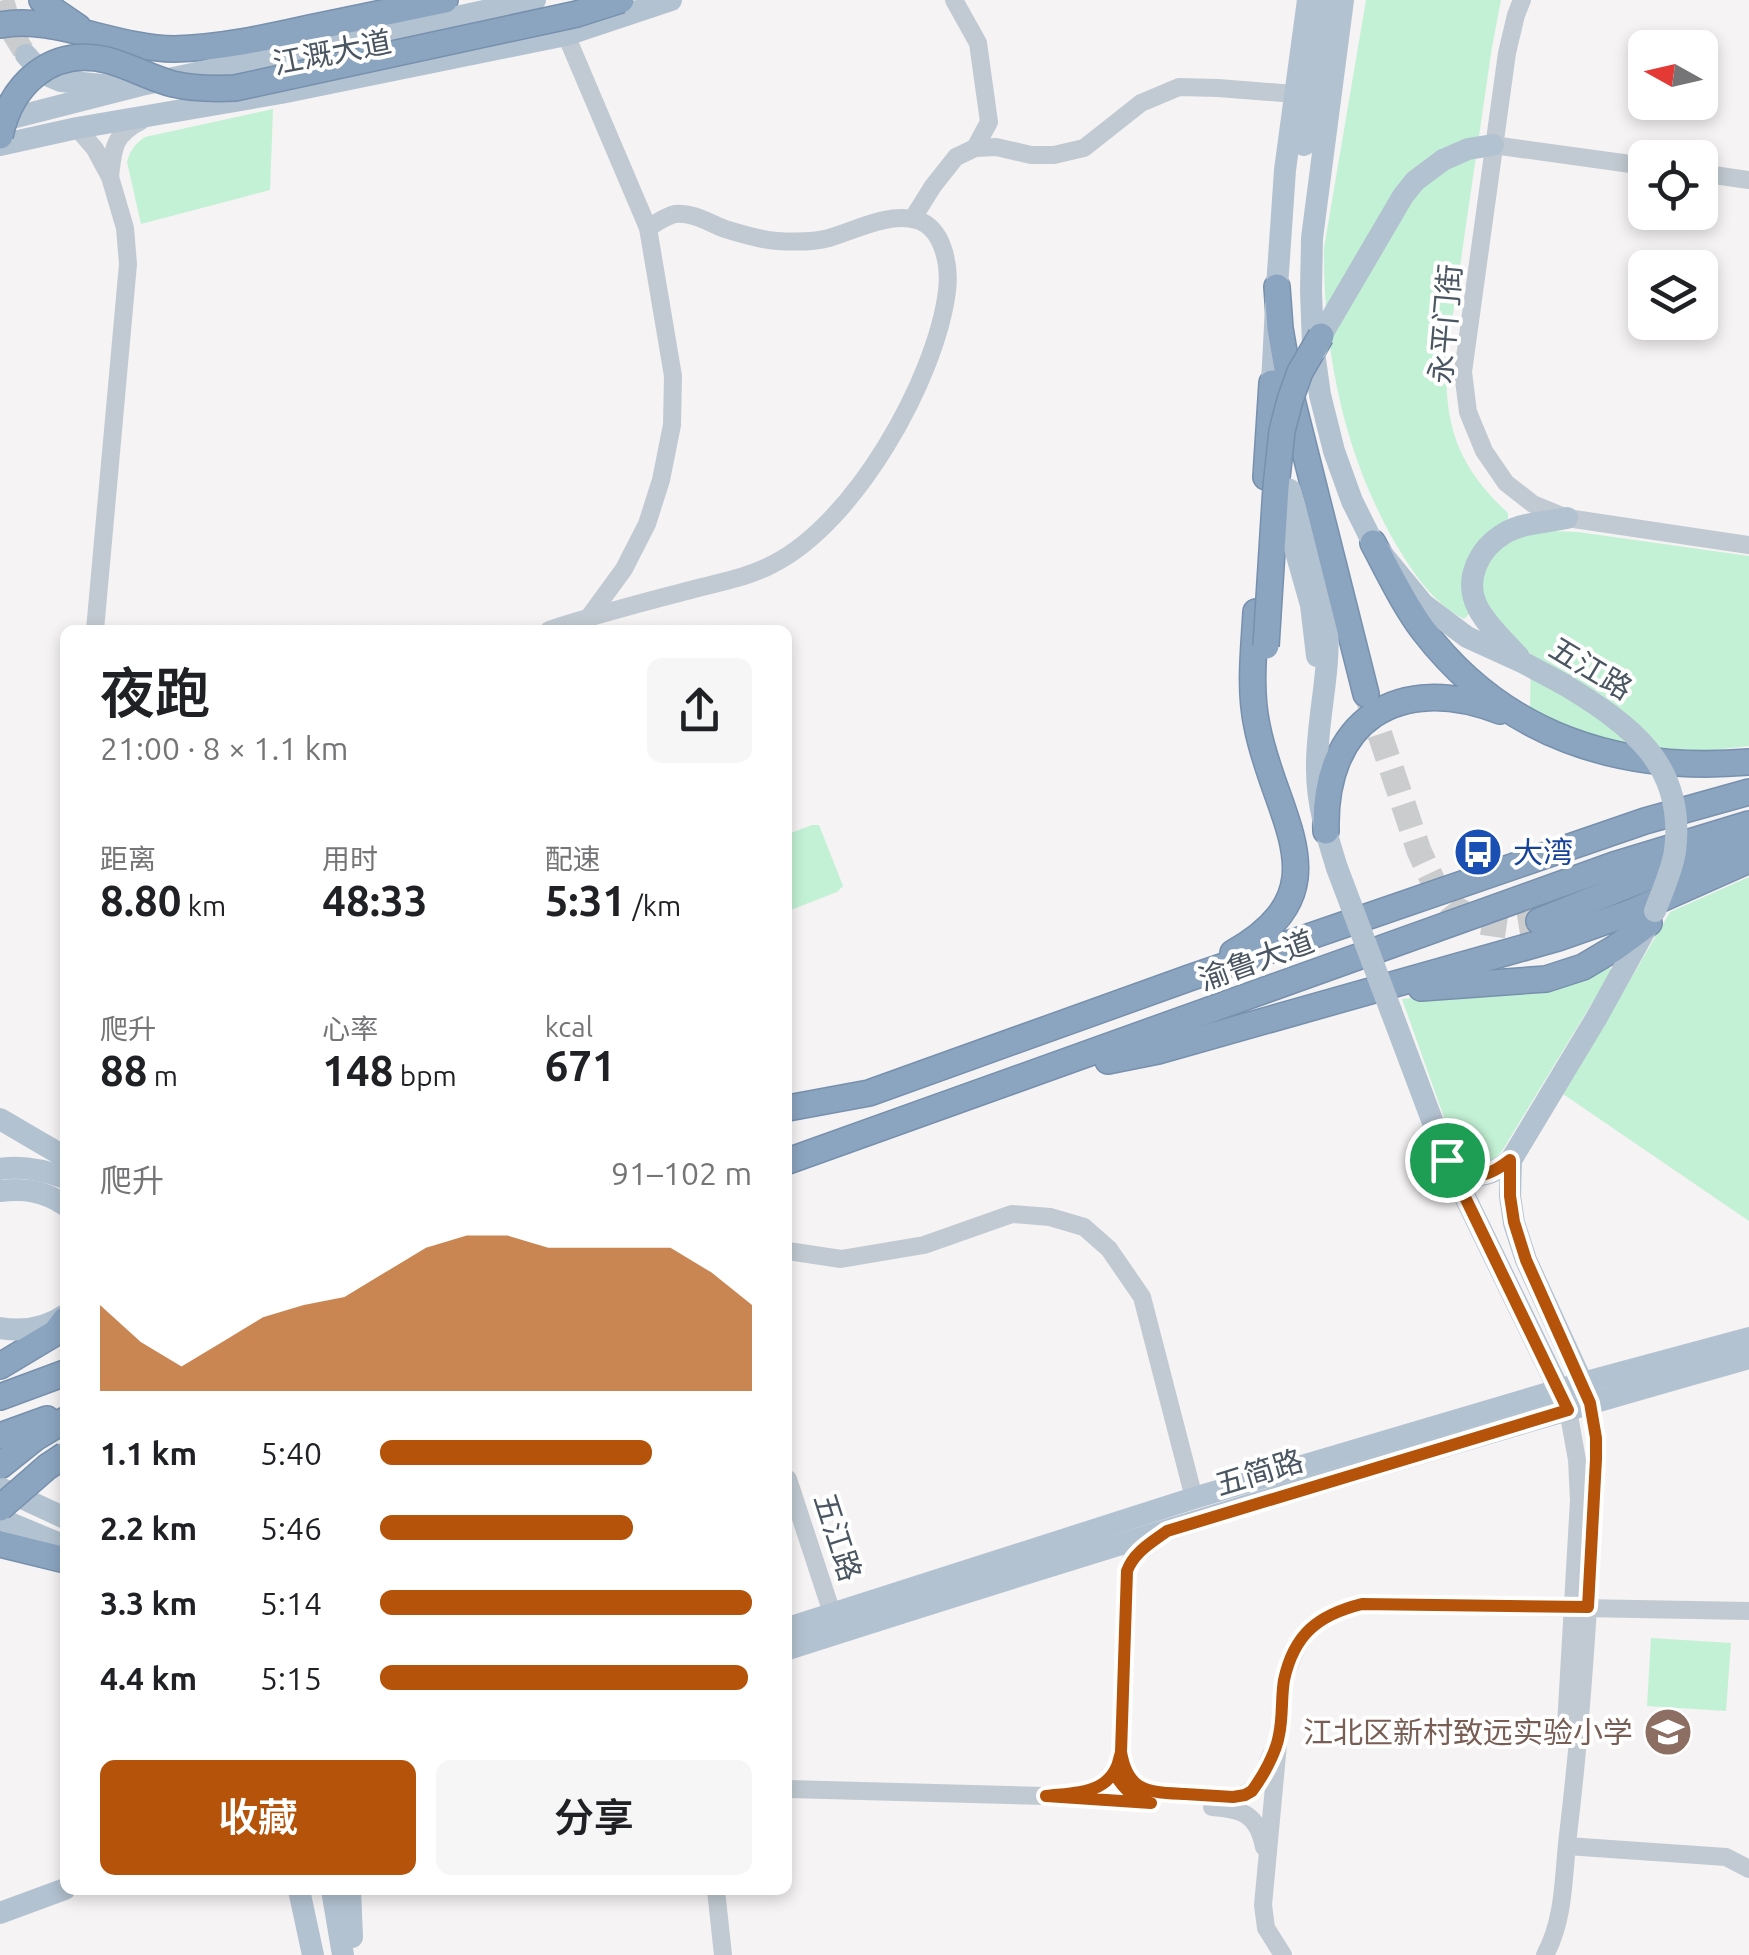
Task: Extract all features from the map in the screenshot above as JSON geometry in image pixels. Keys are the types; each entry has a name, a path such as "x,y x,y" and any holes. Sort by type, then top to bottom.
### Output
{"highway":[{"path":"42,0 82,29 110,40"},
{"path":"0,24 43,24 156,48 210,46 445,0"},
{"path":"0,136 21,88 35,74 68,58 107,60 198,89 235,88 577,14 621,0"},
{"path":"1278,277 1280,328 1293,404 1366,694"},
{"path":"1260,742 1282,431 1300,372 1322,336"},
{"path":"1192,977 1271,927 1286,908 1296,880 1296,851 1260,742 1252,693 1272,382"},
{"path":"1373,543 1424,632 1466,676 1519,718"},
{"path":"1326,832 1328,788 1334,767 1367,719 1402,700 1442,697 1484,704 1596,750 1632,759 1697,765 1749,762"},
{"name":"渝鲁大道","path":"792,1111 868,1094 1645,821 1749,792"},
{"name":"渝鲁大道","path":"792,1160 1614,865 1749,824"},
{"path":"1539,921 1701,856 1749,844"},
{"path":"1029,1076 1158,1051 1558,938 1632,912 1749,860"},
{"path":"1356,994 1546,979 1583,968 1652,917"},
{"path":"0,1366 55,1333 60,1326"},
{"path":"0,1398 60,1375"},
{"path":"0,1436 60,1418"},
{"path":"0,1467 60,1420"},
{"path":"0,1467 60,1447"},
{"path":"60,1459 47,1467 2,1522 60,1557"}],"main road":[{"name":"江溉大道","path":"0,121 132,88 535,0"},
{"name":"江溉大道","path":"0,145 566,35 671,0"},
{"path":"1308,0 1285,170 1272,382 1285,471 1327,617 1329,646 1318,740"},
{"path":"1278,277 1301,167 1326,0"},
{"name":"五江路","path":"1343,0 1312,238 1311,291 1320,395 1352,501 1373,543 1423,604 1467,636 1565,685 1628,726 1660,765 1676,818 1675,852 1652,917 1598,1017 1510,1160"},
{"path":"26,55 42,73 61,81 132,88"},
{"path":"1494,145 1468,149 1443,160 1414,181 1322,336 1298,400 1291,435 1286,517 1316,628 1318,800 1337,868 1447,1160 1575,1396"},
{"path":"1524,663 1476,606 1472,592 1476,563 1504,534 1567,518"},
{"path":"0,1119 60,1154"},
{"path":"1447,1160 1466,1174 1482,1176 1510,1160"},
{"path":"1510,1160 1512,1209 1526,1260 1575,1396"},
{"path":"0,1169 42,1170 60,1176"},
{"path":"0,1191 23,1188 60,1202"},
{"path":"0,1328 20,1331 60,1320"},
{"name":"五简路","path":"792,1648 1167,1531 1749,1338"},
{"name":"五简路","path":"792,1627 1194,1498 1575,1396 1749,1358"},
{"path":"0,1488 60,1516"},
{"path":"2,1522 60,1544"},
{"path":"0,1914 60,1891"},
{"path":"333,1895 345,1950"},
{"path":"345,1950 350,1895"},
{"path":"313,1955 302,1901 324,1906 345,1950"}],"street":[{"path":"954,0 978,43 989,122 975,148"},
{"name":"永平门街","path":"1522,0 1507,53 1463,372 1468,412 1484,451 1506,482 1532,504 1567,518 1749,545"},
{"path":"566,35 648,228 673,376 672,425 647,524 624,569 589,616"},
{"path":"913,218 956,157 975,148 1054,155 1084,148 1141,103 1178,87 1295,94"},
{"path":"110,177 118,138 156,113"},
{"path":"76,128 96,149 110,177 125,228 128,264 95,625"},
{"path":"1494,145 1628,164"},
{"path":"1718,176 1749,180"},
{"path":"563,625 749,574 793,553 836,513 879,458 924,372 941,326 947,286 946,258 938,236 927,224 913,218 884,220 824,239 791,241 774,241 694,216 672,214 648,228"},
{"path":"792,1252 841,1259 924,1245 1012,1214 1050,1216 1084,1227 1109,1249 1142,1297 1194,1498"},
{"path":"1545,1955 1560,1916 1567,1846 1560,1815 1581,1607 1575,1396"},
{"name":"五江路","path":"792,1491 832,1613"},
{"path":"1167,1531 1139,1552 1127,1571 1123,1763 1134,1782 1150,1792 1233,1797 1252,1791 1279,1738"},
{"path":"1096,1552 1110,1555 1118,1571 1110,1750 1115,1774 1125,1790 1151,1803"},
{"path":"1283,1955 1266,1928 1263,1905 1284,1680 1303,1634 1320,1619 1362,1604 1749,1611"},
{"path":"1046,1796 1100,1786 1115,1774 1121,1752"},
{"path":"792,1789 1046,1796 1233,1808 1257,1825 1267,1866"},
{"path":"1567,1846 1726,1856 1749,1869"},
{"path":"716,1895 722,1955"}],"green space":[{"path":"1366,0 1501,0 1446,379 1457,442 1476,478 1508,513 1508,523 1485,541 1471,612 1464,619 1425,587 1403,557 1379,512 1350,440 1333,364 1324,248"},
{"path":"273,109 270,190 141,224 127,162 138,142 145,137"},
{"path":"1554,531 1749,556 1749,746 1704,751 1603,744 1530,710 1531,654 1498,622 1480,593 1485,563 1514,537"},
{"path":"819,825 843,886 792,909 792,832"},
{"path":"1749,877 1749,1221 1563,1094 1670,912"},
{"path":"1606,965 1612,970 1502,1151 1486,1163 1462,1156 1456,1151 1402,999 1549,987"},
{"path":"1651,1638 1731,1643 1726,1711 1647,1706"}],"tunnel":[{"path":"3,0 13,34 26,55"},
{"path":"1368,699 1419,851 1433,881 1453,907 1480,922 1508,926 1539,921"}],"place":[{"name":"大湾","path":"1478,852"},
{"name":"江北区新村致远实验小学","path":"1668,1732"}],"route":[{"path":"1447,1160 1466,1174 1482,1176 1510,1160 1514,1222 1526,1260 1590,1403 1596,1459 1588,1607 1362,1604 1340,1610 1320,1619 1303,1634 1292,1656 1284,1680 1279,1738 1252,1791 1233,1797 1150,1792 1140,1788 1127,1773 1121,1752 1119,1764 1115,1774 1100,1786 1046,1796 1151,1803 1125,1790 1115,1774 1121,1752 1127,1571 1139,1552 1167,1531 1568,1410 1447,1160"}]}
